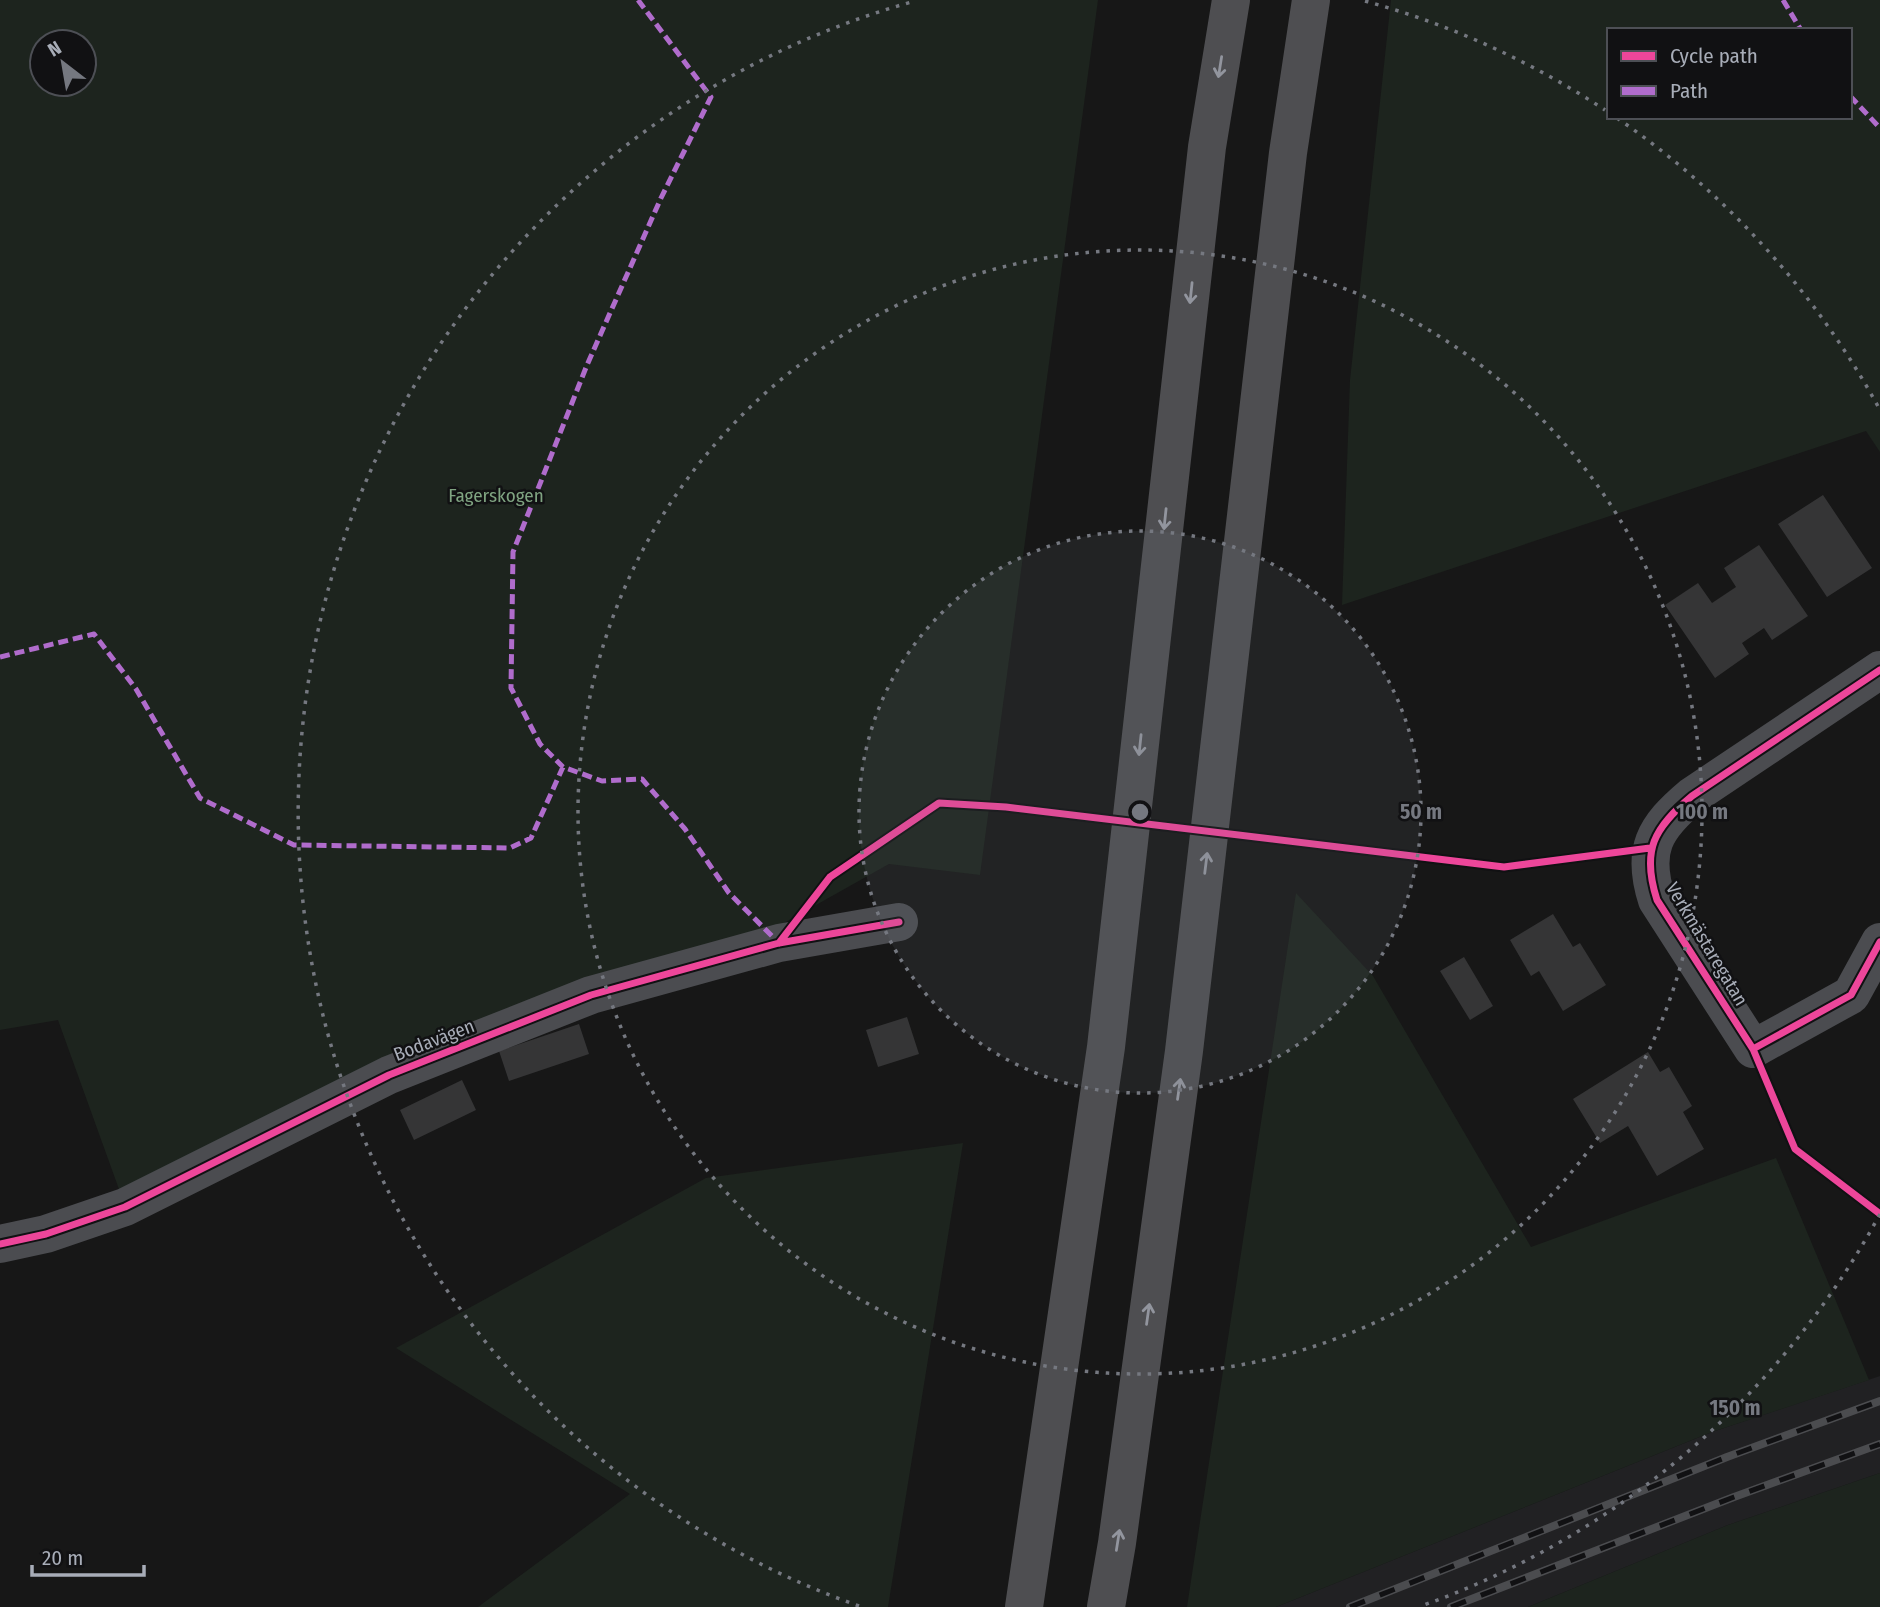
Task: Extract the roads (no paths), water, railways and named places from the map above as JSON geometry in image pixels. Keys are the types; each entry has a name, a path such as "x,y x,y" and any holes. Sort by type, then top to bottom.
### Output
{"highway":[{"path":"1024,1607 1106,1046 1207,147 1231,0"},
{"path":"1106,1607 1184,1051 1288,153 1311,0"}],"street":[{"name":"Verkmästaregatan","path":"1880,670 1692,796 1668,816 1650,848 1649,874 1657,900 1753,1049 1851,995 1880,942"},
{"name":"Bodavägen","path":"0,1244 46,1234 125,1207 389,1075 591,995 779,943 899,922"}],"railway":[{"path":"1350,1607 1727,1457 1880,1401"},
{"path":"1451,1607 1734,1497 1880,1444"}],"park label":[{"name":"Fagerskogen","path":"496,495"}]}
